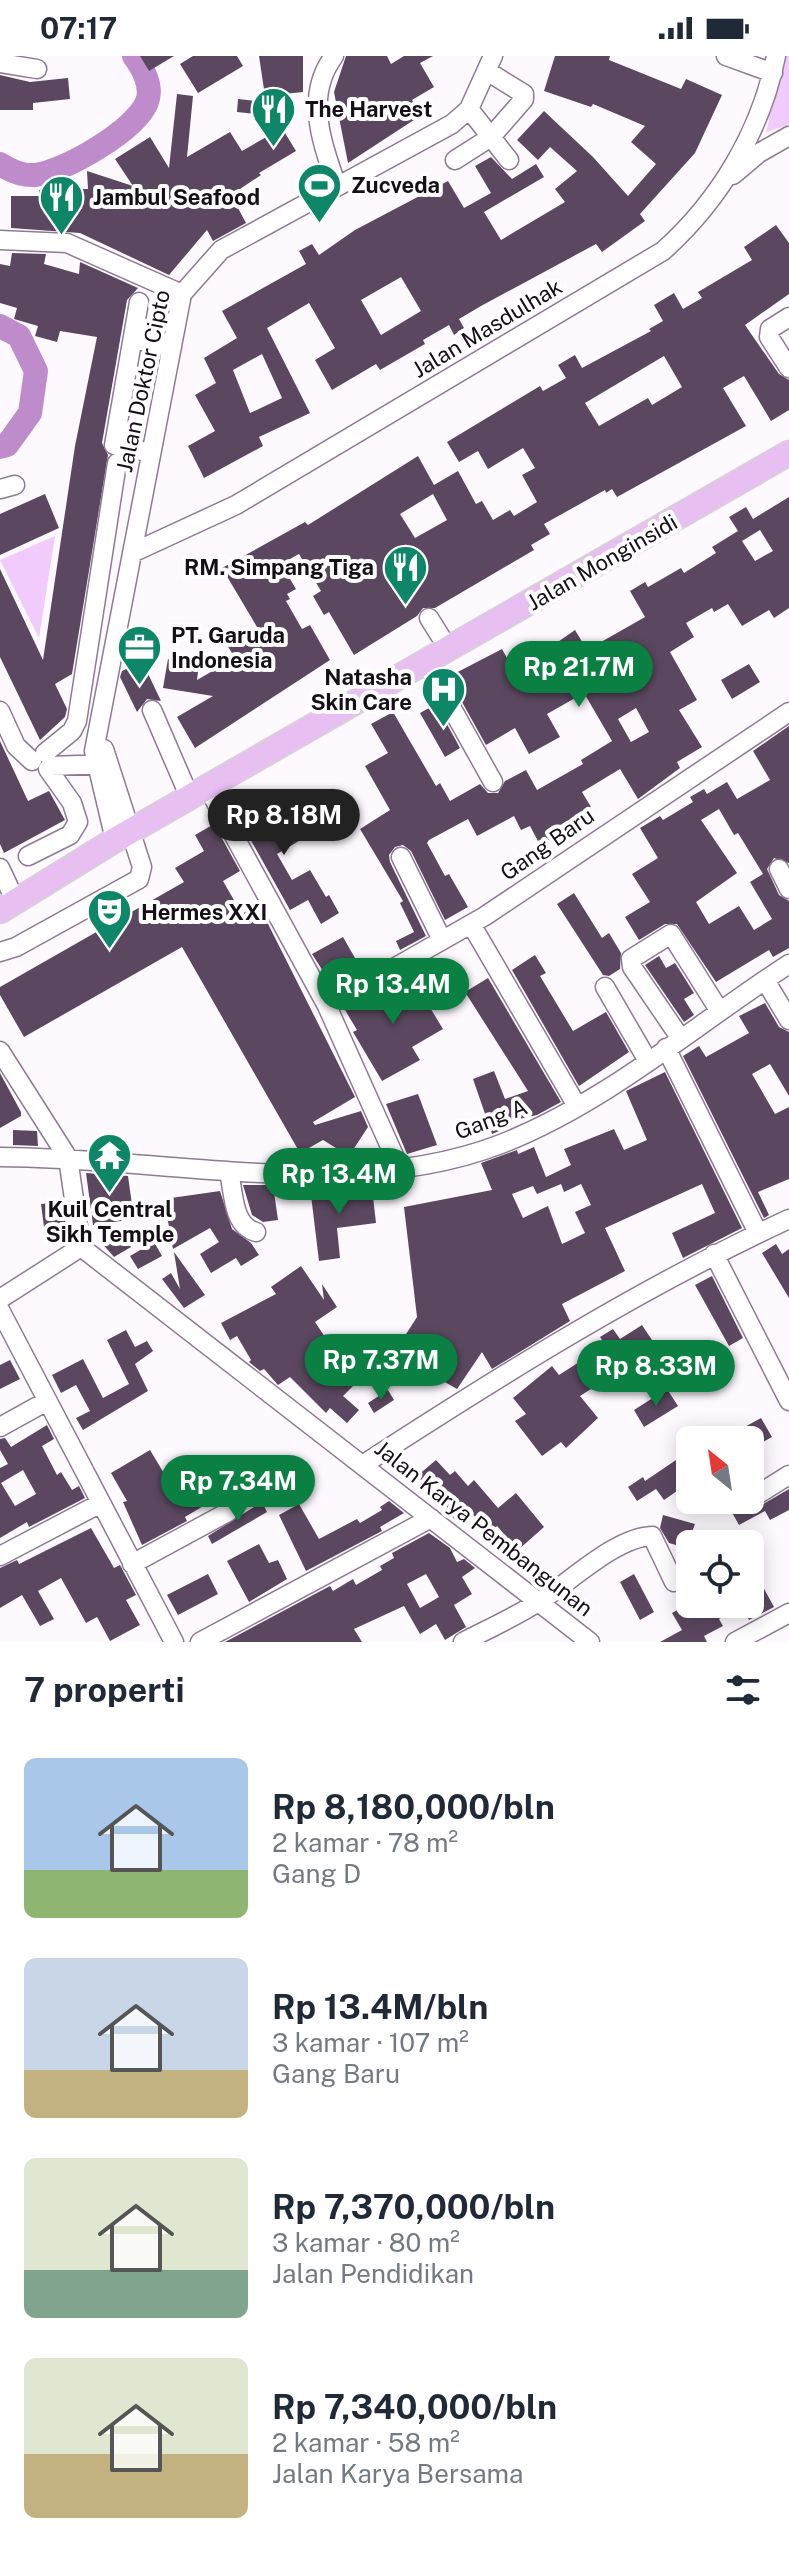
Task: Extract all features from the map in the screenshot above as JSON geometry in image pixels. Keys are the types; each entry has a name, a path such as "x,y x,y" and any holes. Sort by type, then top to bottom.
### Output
{"main road":[{"name":"Jalan Monginsidi","path":"8,906 122,836 427,664 789,453"}],"street":[{"path":"726,56 774,65"},
{"path":"326,61 316,113 336,184"},
{"path":"0,63 37,69"},
{"path":"455,160 491,137 525,96 490,64"},
{"name":"Jalan Doktor Cipto","path":"0,952 16,947 134,884 142,867 122,836 100,752 132,553 182,294 221,250 336,184 452,124 469,109 490,64"},
{"name":"Jalan Masdulhak","path":"132,553 236,505 636,268 691,225 722,184 767,97 774,65"},
{"path":"469,109 509,160"},
{"path":"722,184 759,153 789,136"},
{"path":"0,240 67,243 182,294"},
{"path":"139,302 114,445 151,453"},
{"path":"789,317 770,329 769,337 789,368"},
{"path":"133,339 172,347"},
{"path":"45,761 77,721 117,463"},
{"path":"429,618 449,650"},
{"path":"427,664 493,782"},
{"path":"152,710 327,1006 401,1171"},
{"path":"0,711 16,746 45,761 72,803 78,822 65,839 28,856"},
{"name":"Gang Baru","path":"327,1006 471,924 789,712"},
{"path":"45,761 100,752"},
{"path":"401,857 442,940"},
{"path":"0,868 8,906"},
{"path":"779,869 789,889"},
{"path":"471,924 577,1106"},
{"path":"719,1010 671,934 631,959 632,967 674,1044 758,1233"},
{"name":"Gang A","path":"0,1157 68,1158 229,1172 401,1171 490,1148 577,1106 674,1044 789,964"},
{"path":"765,980 789,1020"},
{"path":"605,987 648,1061"},
{"path":"0,1051 68,1158 81,1247 0,1299"},
{"path":"229,1172 239,1220 246,1229 256,1232"},
{"path":"364,1464 459,1402 714,1254 789,1219"},
{"name":"Jalan Karya Pembangunan","path":"81,1247 590,1642"},
{"path":"714,1254 789,1401"},
{"path":"0,1310 174,1642"},
{"path":"0,1427 47,1401"},
{"path":"764,1491 789,1475"},
{"path":"0,1556 101,1503"},
{"path":"132,1564 228,1512"},
{"path":"200,1642 431,1518"},
{"path":"463,1642 539,1602 618,1549 648,1536 656,1541 674,1582"},
{"path":"735,1642 789,1613"}],"shaded area":[{"path":"784,56 789,56 789,125 766,132"},
{"path":"55,536 39,638 0,560"}],"building":[{"path":"140,56 174,56 149,71"},
{"path":"193,56 237,56 243,66 198,93 180,64"},
{"path":"259,56 303,56 303,92 265,96"},
{"path":"346,56 387,56 391,64 404,56 433,56 420,63 434,87 412,100 420,116 348,163 334,92"},
{"path":"555,56 610,56 609,60 681,89 686,79 722,95 695,153 640,214 645,221 602,252 596,244 459,319 464,328 454,335 449,325 423,340 425,344 380,370 376,364 332,390 315,360 335,348 309,303 267,328 310,413 259,437 263,446 204,478 188,446 215,431 195,395 216,383 204,358 237,338 222,311 306,264 299,251 312,244 319,255 355,230 448,181 464,208 491,193 475,166 491,157 512,179 536,164 544,177 484,212 501,240 565,202 555,189 577,171 550,147 538,160 517,140 544,111 593,157 628,196 656,164 631,142 645,126 593,104 591,107 544,91","holes":["401,277 421,311 381,335 361,300","262,354 282,398 250,413 233,370"]},
{"path":"0,75 30,82 68,78 70,99 33,103 33,110 0,110"},
{"path":"177,94 193,96 187,157 230,132 242,151 282,128 296,151 259,173 261,175 231,195 246,223 213,241 207,230 169,275 80,233 11,228 11,196 39,196 39,190 88,189 87,171 133,186 115,159 150,137 169,168"},
{"path":"238,99 265,102 267,115 237,112"},
{"path":"776,225 789,243 789,294 745,325 779,374 789,380 789,410 771,421 744,376 723,388 746,426 617,497 612,489 606,493 605,490 544,524 550,534 531,545 534,550 435,608 423,608 417,616 354,655 329,612 324,615 313,596 321,591 299,554 281,564 296,589 287,594 290,599 286,601 302,629 310,625 330,660 195,748 177,717 213,696 163,688 168,659 199,664 197,680 235,658 227,645 257,627 222,568 305,522 308,525 418,456 434,485 458,471 476,504 482,501 493,520 510,510 514,516 537,502 522,475 535,468 523,448 488,469 478,451 459,462 447,442 540,386 543,391 566,378 558,365 575,355 582,368 651,331 649,329 663,321 654,305 674,293 683,309 702,298 698,292 752,260 744,247","holes":["664,356 682,387 652,405 648,398 599,426 585,403","433,494 447,520 415,538 400,514"]},
{"path":"12,253 46,254 44,264 79,274 80,262 138,288 127,300 102,443 108,455 72,674 55,684 67,709 65,717 40,740 0,657 0,569 43,660 75,446 97,337 60,331 57,342 35,336 38,326 14,319 17,308 0,303 0,264 10,266"},
{"path":"45,494 59,528 0,555 0,514"},
{"path":"789,497 789,608 774,618 769,610 742,626 728,604 714,612 712,608 686,623 694,637 670,652 697,700 679,710 702,747 677,762 680,768 638,799 620,769 582,792 591,807 555,828 559,835 540,845 530,826 521,830 514,816 477,836 468,819 429,840 427,843 445,876 449,874 468,907 445,920 411,851 403,845 395,847 389,855 390,862 426,936 400,950 396,941 414,932 400,903 403,901 360,829 390,810 365,766 388,753 371,724 393,712 436,786 440,783 450,801 480,784 488,793 498,793 505,781 526,770 537,790 583,764 581,760 612,741 584,693 547,714 560,737 529,754 515,728 486,745 448,677 502,649 515,672 575,630 587,650 645,617 630,591 645,582 648,587 681,568 684,573 716,553 712,547 738,531 729,517 746,507 753,519","holes":["760,530 773,551 755,561 742,541","636,708 649,732 631,742 618,719"]},
{"name":"PT. Garuda Indonesia","path":"142,661 161,701 147,699 137,712 120,677 122,671"},
{"path":"749,664 760,682 732,699 721,680"},
{"name":"Natasha Skin Care","path":"436,704 460,748 445,757 420,713"},
{"path":"789,726 789,863 774,858 767,869 779,895 789,901 789,948 773,957 769,950 716,982 677,924 665,924 639,940 625,917 650,902 632,874 658,858 640,828 660,816 663,820 693,802 690,797 704,789 707,794 727,782 737,799 770,780 753,751","holes":["719,809 734,835 738,833 763,874 750,882 772,919 754,930 739,906 709,924 696,902 737,873 701,820"]},
{"path":"0,741 28,801 49,791 65,820 4,853 0,844"},
{"path":"282,800 304,838 277,854 292,880 310,870 326,897 329,895 339,913 321,924 308,900 290,910 235,812 249,804 255,815"},
{"path":"214,824 240,871 223,881 242,914 258,904 355,1097 313,1122 315,1125 361,1111 368,1127 349,1156 323,1140 300,1153 182,947 24,1037 0,995 0,987 184,882 175,868 204,851 195,835"},
{"path":"574,893 602,938 609,933 621,953 620,969 609,976 603,975 557,904"},
{"path":"343,937 359,965 356,967 360,973 334,988 312,954"},
{"path":"535,955 546,973 540,976 573,1031 606,1012 629,1052 579,1086 512,970"},
{"path":"659,956 666,968 675,963 694,993 684,999 694,1015 684,1022 645,965"},
{"path":"409,973 443,1029 412,1047 420,1060 382,1081 353,1032 357,1030 345,1010"},
{"path":"488,978 561,1102 537,1115 510,1121 511,1126 492,1134 473,1079 494,1071 505,1099 528,1091 465,992"},
{"path":"765,1003 779,1027 789,1032 789,1096 770,1064 752,1074 775,1114 789,1107 789,1179 758,1192 769,1215 764,1218 683,1056 699,1046 706,1057 749,1033 739,1016"},
{"path":"665,1072 742,1228 683,1258 672,1233 715,1213 702,1184 605,1228 625,1271 562,1304 570,1321 492,1369 482,1352 457,1389 394,1353 417,1317 404,1207 492,1190 481,1163 517,1150 518,1154 534,1147 546,1177 571,1165 564,1149 614,1129 624,1150 647,1140 626,1091","holes":["561,1184 564,1192 581,1184 591,1205 575,1212 585,1233 562,1244 548,1206 523,1218 512,1194 533,1186 537,1194"]},
{"path":"0,1073 21,1116 0,1128"},
{"path":"418,1094 437,1145 407,1154 386,1104"},
{"path":"13,1130 37,1131 38,1146 13,1145"},
{"name":"Kuil Central Sikh Temple","path":"86,1173 128,1176 134,1219 93,1225"},
{"path":"243,1185 273,1185 278,1220 263,1222 252,1215"},
{"path":"331,1185 332,1193 372,1188 376,1223 337,1228 340,1258 319,1261 310,1187"},
{"path":"220,1191 232,1229 251,1243 259,1255 241,1266 236,1258 211,1273 200,1254 219,1242 210,1228 173,1249 164,1199"},
{"path":"62,1202 66,1225 44,1227 41,1204"},
{"path":"120,1229 131,1247 114,1257 100,1241"},
{"path":"154,1242 162,1256 138,1269 130,1256"},
{"path":"776,1244 782,1254 789,1249 789,1298 762,1253"},
{"path":"174,1252 205,1295 184,1308 162,1279 171,1273 180,1289"},
{"path":"301,1266 324,1300 322,1284 337,1307 315,1322 331,1346 316,1356 340,1381 344,1377 353,1386 343,1396 359,1410 347,1423 330,1408 326,1413 290,1377 278,1385 264,1369 260,1371 249,1362 251,1360 237,1336 230,1340 221,1323 276,1294 271,1287"},
{"path":"712,1276 743,1338 729,1346 695,1285"},
{"path":"642,1325 658,1349 618,1372 622,1378 606,1388 602,1382 580,1396 598,1418 566,1448 561,1442 542,1456 515,1421 526,1414 513,1398 552,1366 559,1375 587,1357 585,1355 604,1343 600,1337 613,1329 620,1339"},
{"path":"126,1330 135,1347 147,1341 153,1351 135,1364 148,1391 83,1430 76,1418 90,1411 76,1385 61,1393 52,1375 83,1359 103,1398 129,1384 107,1340"},
{"path":"10,1360 20,1379 0,1389 0,1365"},
{"path":"667,1389 678,1406 644,1427 634,1410"},
{"path":"388,1390 394,1400 374,1413 368,1403"},
{"path":"761,1418 772,1437 764,1441 764,1426 746,1426"},
{"path":"47,1425 54,1439 42,1446 57,1475 61,1472 72,1490 79,1486 85,1498 29,1527 27,1522 0,1538 0,1468 8,1464 0,1450 0,1439 5,1438 11,1447","holes":["23,1470 36,1494 15,1506 1,1483"]},
{"path":"150,1450 171,1485 188,1476 205,1505 185,1517 187,1521 142,1545 123,1502 127,1501 111,1473"},
{"path":"436,1460 450,1475 455,1471 468,1486 474,1480 498,1508 516,1493 544,1527 518,1550 497,1526 489,1533 469,1510 456,1521 442,1505 446,1501 431,1483 427,1487 417,1476"},
{"path":"676,1460 676,1492 664,1500 656,1489 637,1501 628,1487 643,1477 645,1481"},
{"path":"789,1489 789,1510 770,1520 764,1512 764,1504"},
{"path":"389,1501 404,1513 380,1527 382,1531 306,1571 279,1515 299,1504 319,1539 357,1519 360,1523 382,1510 380,1507"},
{"path":"262,1502 267,1512 212,1544 208,1536"},
{"path":"733,1514 759,1514 739,1525"},
{"path":"663,1515 695,1524 693,1530 676,1530 676,1545 669,1543 660,1528"},
{"path":"91,1528 114,1568 120,1565 136,1595 126,1600 140,1625 110,1641 97,1617 86,1623 61,1578 38,1591 54,1619 40,1626 22,1595 0,1608 0,1568 17,1560 19,1564"},
{"path":"429,1533 450,1548 457,1562 464,1559 475,1568 462,1577 472,1594 454,1605 466,1627 445,1640 436,1624 420,1634 404,1606 354,1629 362,1642 225,1642 330,1586 333,1591 353,1579 356,1585 382,1570 380,1566 394,1558 392,1553","holes":["426,1574 439,1597 420,1608 407,1584"]},
{"path":"259,1544 269,1563 278,1560 287,1579 249,1602 227,1561"},
{"path":"208,1574 218,1594 178,1615 167,1595"},
{"path":"634,1574 654,1612 640,1620 620,1582"},
{"path":"764,1589 774,1607 764,1612"},
{"path":"676,1611 676,1618 721,1618 723,1626 704,1636 707,1642 660,1642 682,1630 672,1613"}],"waterway":[{"path":"0,164 26,175 48,172 98,148 129,125 149,96 146,78 134,56"},
{"path":"0,326 19,336 36,371 30,413 7,445 0,447"}],"place":[{"name":"The Harvest","path":"274,148"},
{"name":"Zucveda","path":"320,224"},
{"name":"Jambul Seafood","path":"62,236"},
{"name":"RM. Simpang Tiga","path":"405,606"},
{"name":"PT. Garuda Indonesia","path":"140,687"},
{"name":"Natasha Skin Care","path":"443,729"},
{"name":"Hermes XXI","path":"110,951"},
{"name":"Kuil Central Sikh Temple","path":"110,1195"}]}
